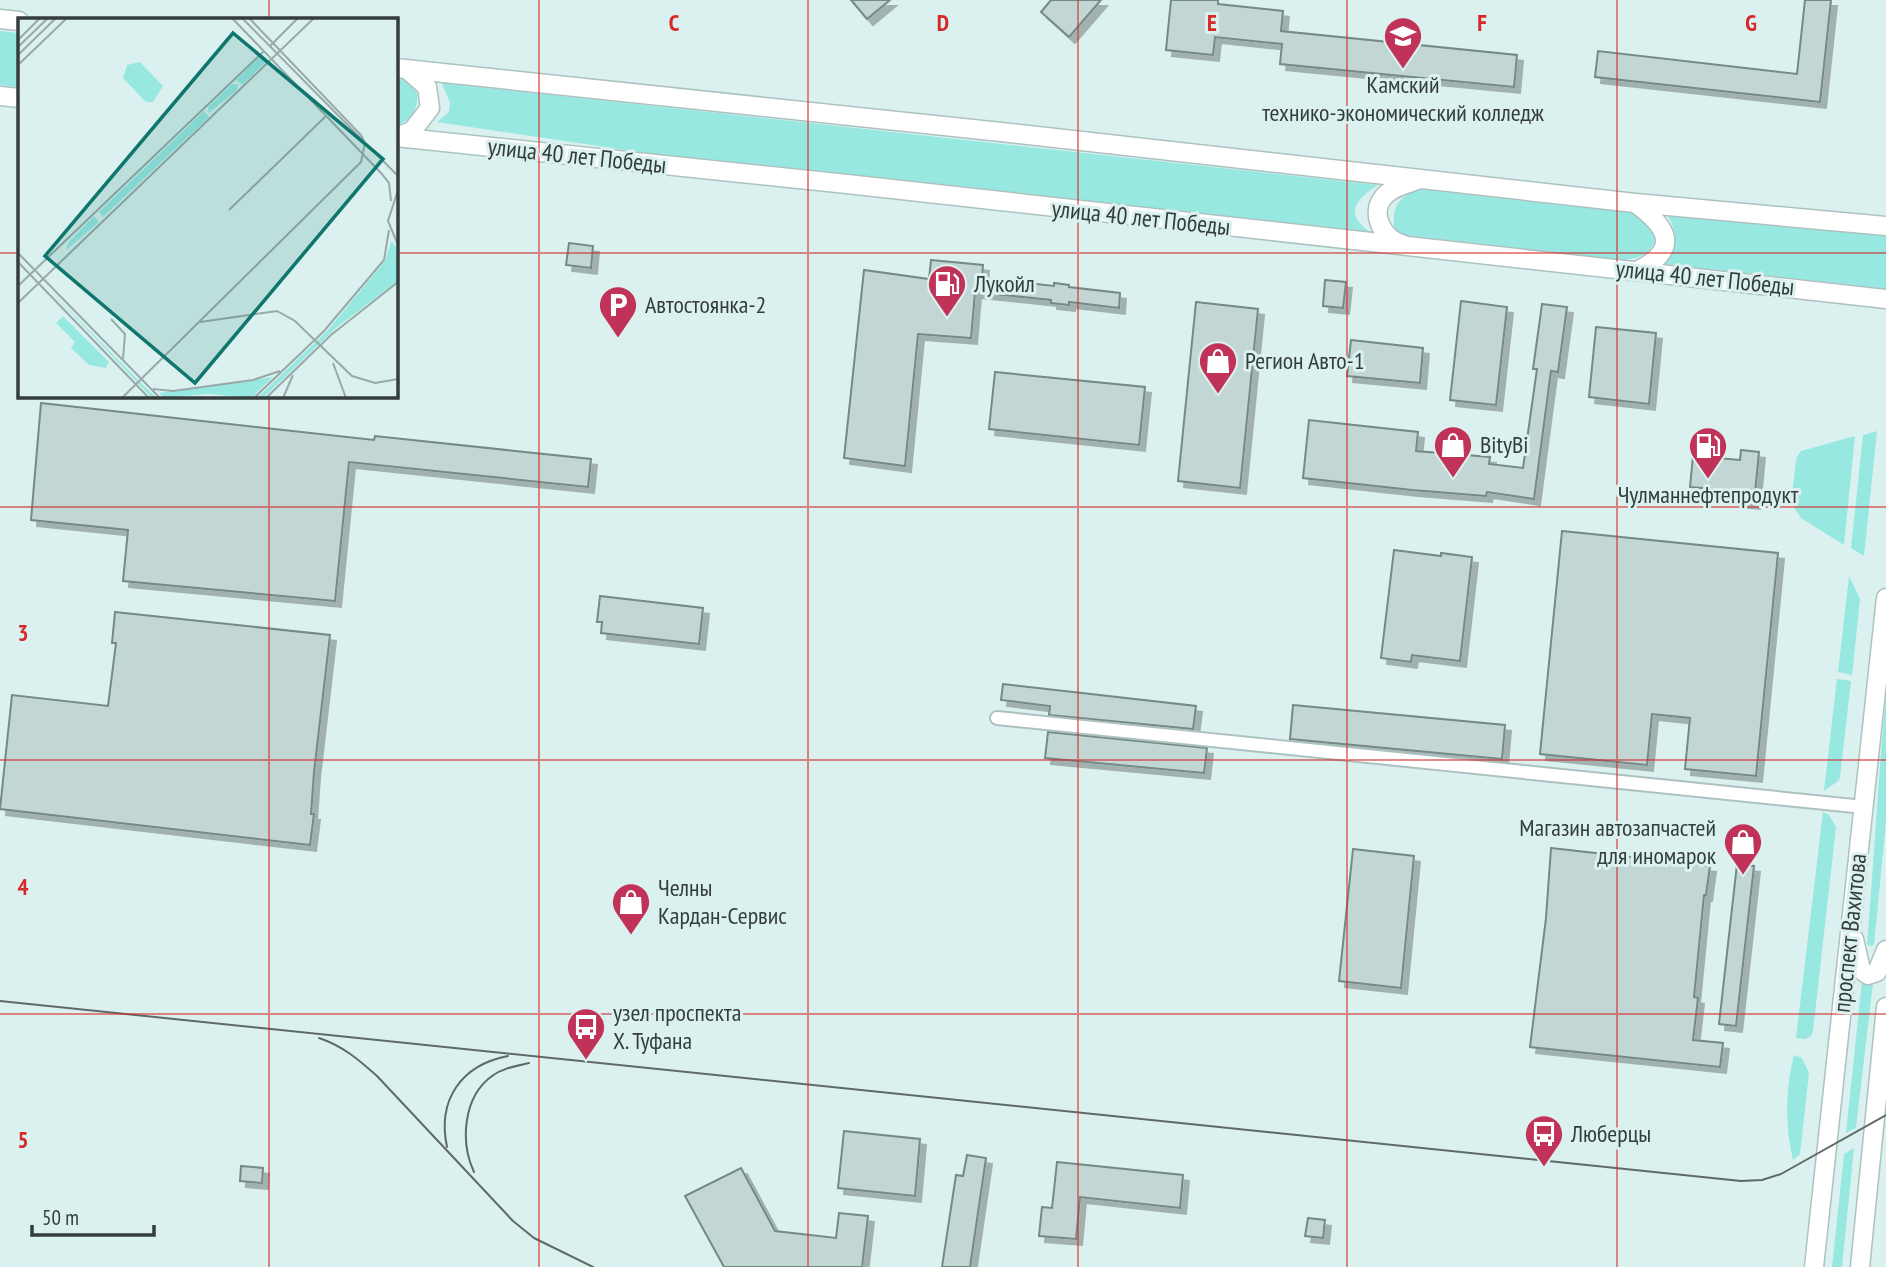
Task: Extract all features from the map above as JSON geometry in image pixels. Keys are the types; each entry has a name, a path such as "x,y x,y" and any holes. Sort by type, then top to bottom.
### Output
{"street":[{"path":"0,19 18,21"},
{"path":"397,137 412,131 430,108 427,87 402,69"},
{"path":"402,69 1635,203 1886,226"},
{"path":"0,96 18,98"},
{"name":"улица 40 лет Победы","path":"397,137 1886,299"},
{"path":"1419,248 1394,242 1383,231 1378,212 1381,200 1391,191 1420,179"},
{"path":"1635,203 1664,230 1662,253 1637,271"},
{"name":"проспект Вахитова","path":"1814,1267 1886,598"},
{"path":"997,718 1864,807"},
{"path":"1851,926 1861,970 1868,975 1877,972 1886,950"},
{"name":"проспект Вахитова","path":"1860,1267 1886,1007"}],"shaded area":[{"path":"0,31 18,33 18,87 0,85"},
{"path":"397,78 413,86 416,92 416,108 405,121 397,125"},
{"path":"442,83 1378,185 1363,197 1355,208 1358,221 1373,234 969,187 665,156 437,122 449,112 450,103"},
{"path":"1418,189 1632,210 1650,223 1656,237 1648,252 1623,260 1401,235 1394,227 1394,213 1402,199"},
{"path":"1667,215 1886,235 1886,289 1664,264 1674,240 1673,228"},
{"path":"1877,431 1864,556 1851,548 1863,435"},
{"path":"1855,436 1844,545 1801,518 1792,497 1796,459 1801,451"},
{"path":"1849,576 1860,599 1852,675 1838,672"},
{"path":"1837,679 1851,681 1840,777 1824,791"},
{"path":"1886,697 1886,822 1874,945 1870,946 1867,944"},
{"path":"1823,812 1829,815 1836,827 1813,1031 1811,1036 1805,1039 1796,1038"},
{"path":"1862,981 1873,983 1856,1128 1846,1133"},
{"path":"1794,1055 1802,1058 1809,1073 1800,1154 1793,1160 1787,1108"},
{"path":"1854,1148 1842,1267 1832,1267 1844,1154"}],"building":[{"path":"851,0 890,0 867,19"},
{"path":"1051,0 1101,0 1069,37 1041,12"},
{"path":"1171,0 1218,0 1218,4 1283,11 1281,31 1517,55 1514,87 1280,64 1282,44 1215,37 1213,55 1166,50"},
{"path":"1805,0 1831,0 1820,102 1595,77 1598,51 1797,74"},
{"path":"569,243 593,246 591,268 566,265"},
{"path":"931,260 983,265 982,278 1054,286 1054,283 1120,293 1119,308 1069,302 1069,305 1051,303 1051,300 975,292 971,338 918,334 905,466 844,458 864,270 929,279"},
{"path":"1325,280 1346,282 1343,308 1323,306"},
{"path":"1461,301 1507,307 1496,405 1450,400"},
{"name":"Регион Авто-1","path":"1196,302 1258,309 1240,488 1178,481"},
{"path":"1542,304 1567,307 1558,372 1551,371 1534,499 1487,492 1486,496 1303,478 1309,420 1418,432 1416,451 1490,457 1489,464 1523,468 1537,369 1533,369"},
{"path":"1596,327 1656,333 1649,404 1589,397"},
{"path":"1351,340 1423,348 1420,383 1347,376"},
{"path":"995,372 1145,387 1139,445 989,429"},
{"path":"41,403 374,440 375,436 591,459 588,487 349,462 335,601 123,581 128,530 31,520"},
{"path":"1741,450 1759,452 1754,503 1736,501 1737,491 1690,487 1693,456 1740,460"},
{"path":"1562,531 1778,553 1756,776 1685,769 1690,718 1652,714 1647,765 1540,754"},
{"path":"1394,550 1472,557 1460,661 1412,655 1411,662 1381,658"},
{"path":"600,596 703,608 699,644 601,633 602,622 597,622"},
{"path":"115,612 330,635 314,772 311,814 314,814 310,845 0,809 12,695 108,706 116,643 112,643"},
{"path":"1003,684 1196,706 1193,729 1049,715 1050,706 1001,700"},
{"path":"1293,705 1505,725 1502,759 1290,739"},
{"path":"1048,732 1207,748 1204,773 1045,758"},
{"path":"1551,848 1710,866 1704,895 1694,997 1698,998 1693,1040 1723,1043 1720,1067 1530,1047 1546,918"},
{"path":"1353,849 1414,856 1401,988 1339,981"},
{"path":"1737,864 1754,866 1736,1026 1719,1024"},
{"path":"844,1131 920,1139 915,1196 838,1188"},
{"path":"967,1155 986,1158 970,1267 942,1267 956,1175 963,1176"},
{"path":"1057,1162 1183,1175 1180,1208 1080,1197 1076,1239 1039,1236 1042,1207 1052,1208"},
{"path":"241,1166 263,1168 262,1183 240,1181"},
{"path":"741,1168 775,1231 836,1238 839,1213 868,1216 862,1267 724,1267 685,1196"},
{"path":"1308,1218 1325,1220 1323,1238 1305,1236"}],"tram line":[{"path":"0,1001 1741,1181 1762,1180 1781,1174 1886,1115"},
{"path":"319,1038 343,1049 377,1076 513,1221 534,1238 593,1267"},
{"path":"447,1147 446,1114 456,1087 477,1067 508,1056"},
{"path":"474,1172 466,1134 475,1096 482,1085 496,1073 529,1063"}],"place":[{"name":"Камский технико-экономический колледж","path":"1403,70"},
{"name":"Лукойл","path":"947,318"},
{"name":"Автостоянка-2","path":"618,339"},
{"name":"Регион Авто-1","path":"1218,395"},
{"name":"BityBi","path":"1453,479"},
{"name":"Чулманнефтепродукт","path":"1708,480"},
{"name":"Магазин автозапчастей для иномарок","path":"1743,876"},
{"name":"Челны Кардан-Сервис","path":"631,936"},
{"name":"узел проспекта Х. Туфана","path":"586,1061"},
{"name":"Люберцы","path":"1544,1168"}]}
